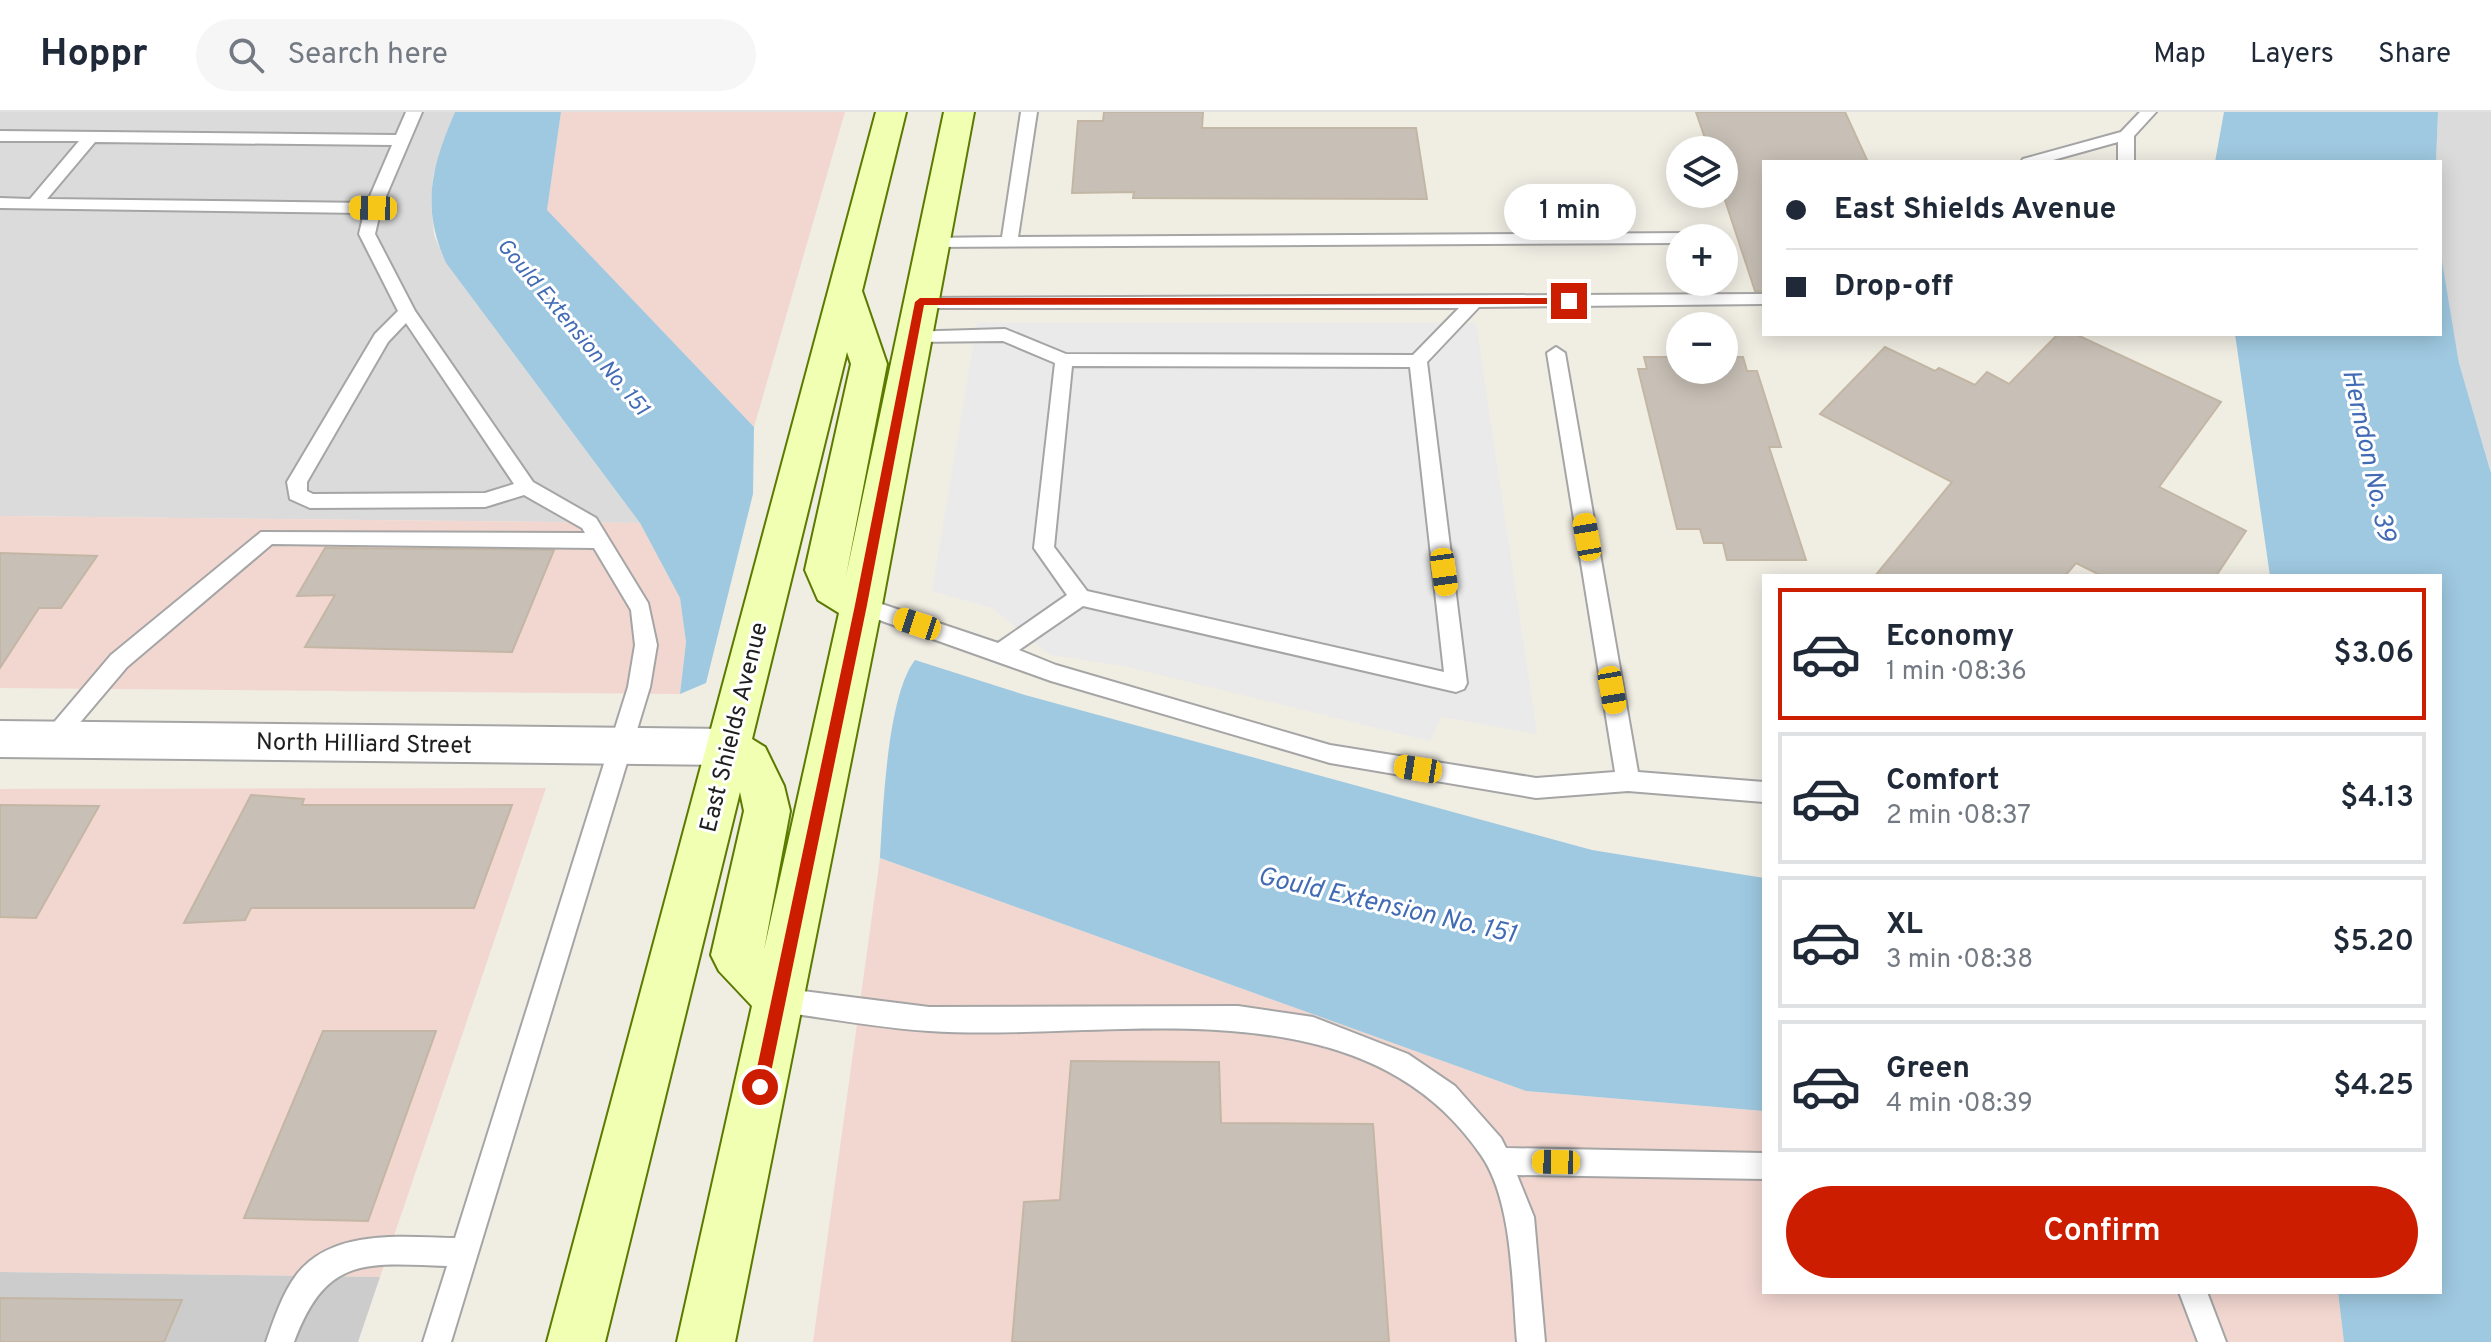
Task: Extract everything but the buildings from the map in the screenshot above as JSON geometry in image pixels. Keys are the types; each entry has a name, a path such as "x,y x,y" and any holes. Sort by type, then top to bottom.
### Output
{"main road":[{"name":"East Shields Avenue","path":"576,1342 891,112"},
{"path":"706,1342 861,605 912,336 959,112"},
{"path":"846,292 869,364 825,570 826,583 834,593 861,605"},
{"path":"728,747 749,760 761,786 767,811 736,955 779,1000"}],"street":[{"name":"North Hilliard Street","path":"0,739 728,747"}],"lane":[{"path":"414,112 373,208 367,234 407,312 526,487 589,523 641,609 646,645 639,687 622,746 437,1342"},
{"path":"1009,243 1029,112"},
{"path":"2036,160 2126,135 2148,112"},
{"path":"2126,135 2126,160"},
{"path":"0,136 403,140"},
{"path":"34,204 91,137"},
{"path":"0,203 373,208"},
{"path":"931,243 1666,238"},
{"path":"920,302 1474,302 1666,294"},
{"path":"1738,294 1762,299"},
{"path":"912,336 1005,335 1064,360 1418,361 1474,302"},
{"path":"407,312 381,338 297,482 297,494 310,501 485,500 526,487"},
{"path":"1556,353 1628,781"},
{"path":"1064,360 1044,548 1080,597 1456,683 1418,361"},
{"path":"53,739 119,661 268,537 600,541"},
{"path":"1001,652 1080,597"},
{"path":"861,605 1051,672 1330,754 1536,788 1628,781 1762,792"},
{"path":"779,1000 929,1019 1238,1018 1313,1029 1399,1063 1446,1095 1492,1147 1520,1217 1531,1342"},
{"path":"1497,1161 1762,1166"},
{"path":"280,1342 303,1290 323,1268 343,1258 363,1254 465,1252"},
{"path":"2194,1294 2212,1342"}],"shaded area":[{"path":"0,112 455,112 433,176 431,203 434,235 446,263 640,523 0,516"},
{"path":"561,112 845,112 754,427 546,210"},
{"path":"2438,112 2491,112 2491,472 2459,363 2442,262 2442,160 2436,160"},
{"path":"977,323 1476,323 1537,734 1441,717 1430,741 1124,666 1050,655 992,608 932,591"},
{"path":"0,516 640,523 680,598 686,642 680,694 0,688"},
{"path":"546,788 380,1277 0,1272 0,789"},
{"path":"880,858 1526,1091 1762,1111 1762,1294 2338,1294 2344,1342 813,1342"},
{"path":"0,1272 380,1277 358,1342 0,1342"}],"water":[{"name":"Gould Extension No. 151","path":"455,112 561,112 547,210 754,427 753,494 706,683 680,694 686,642 680,598 640,523 446,263 433,223 432,187 440,151"},
{"path":"2224,112 2438,112 2436,160 2215,160"},
{"name":"Herndon No. 39","path":"2442,261 2459,363 2491,473 2491,1342 2344,1342 2338,1294 2442,1294 2442,574 2270,574 2235,336 2442,336"},
{"name":"Gould Extension No. 151","path":"915,660 1025,695 1592,850 1762,878 1762,1111 1526,1091 880,858 892,726 906,677"}],"route":[{"path":"760,1087 861,605 920,302 1569,301"}]}
